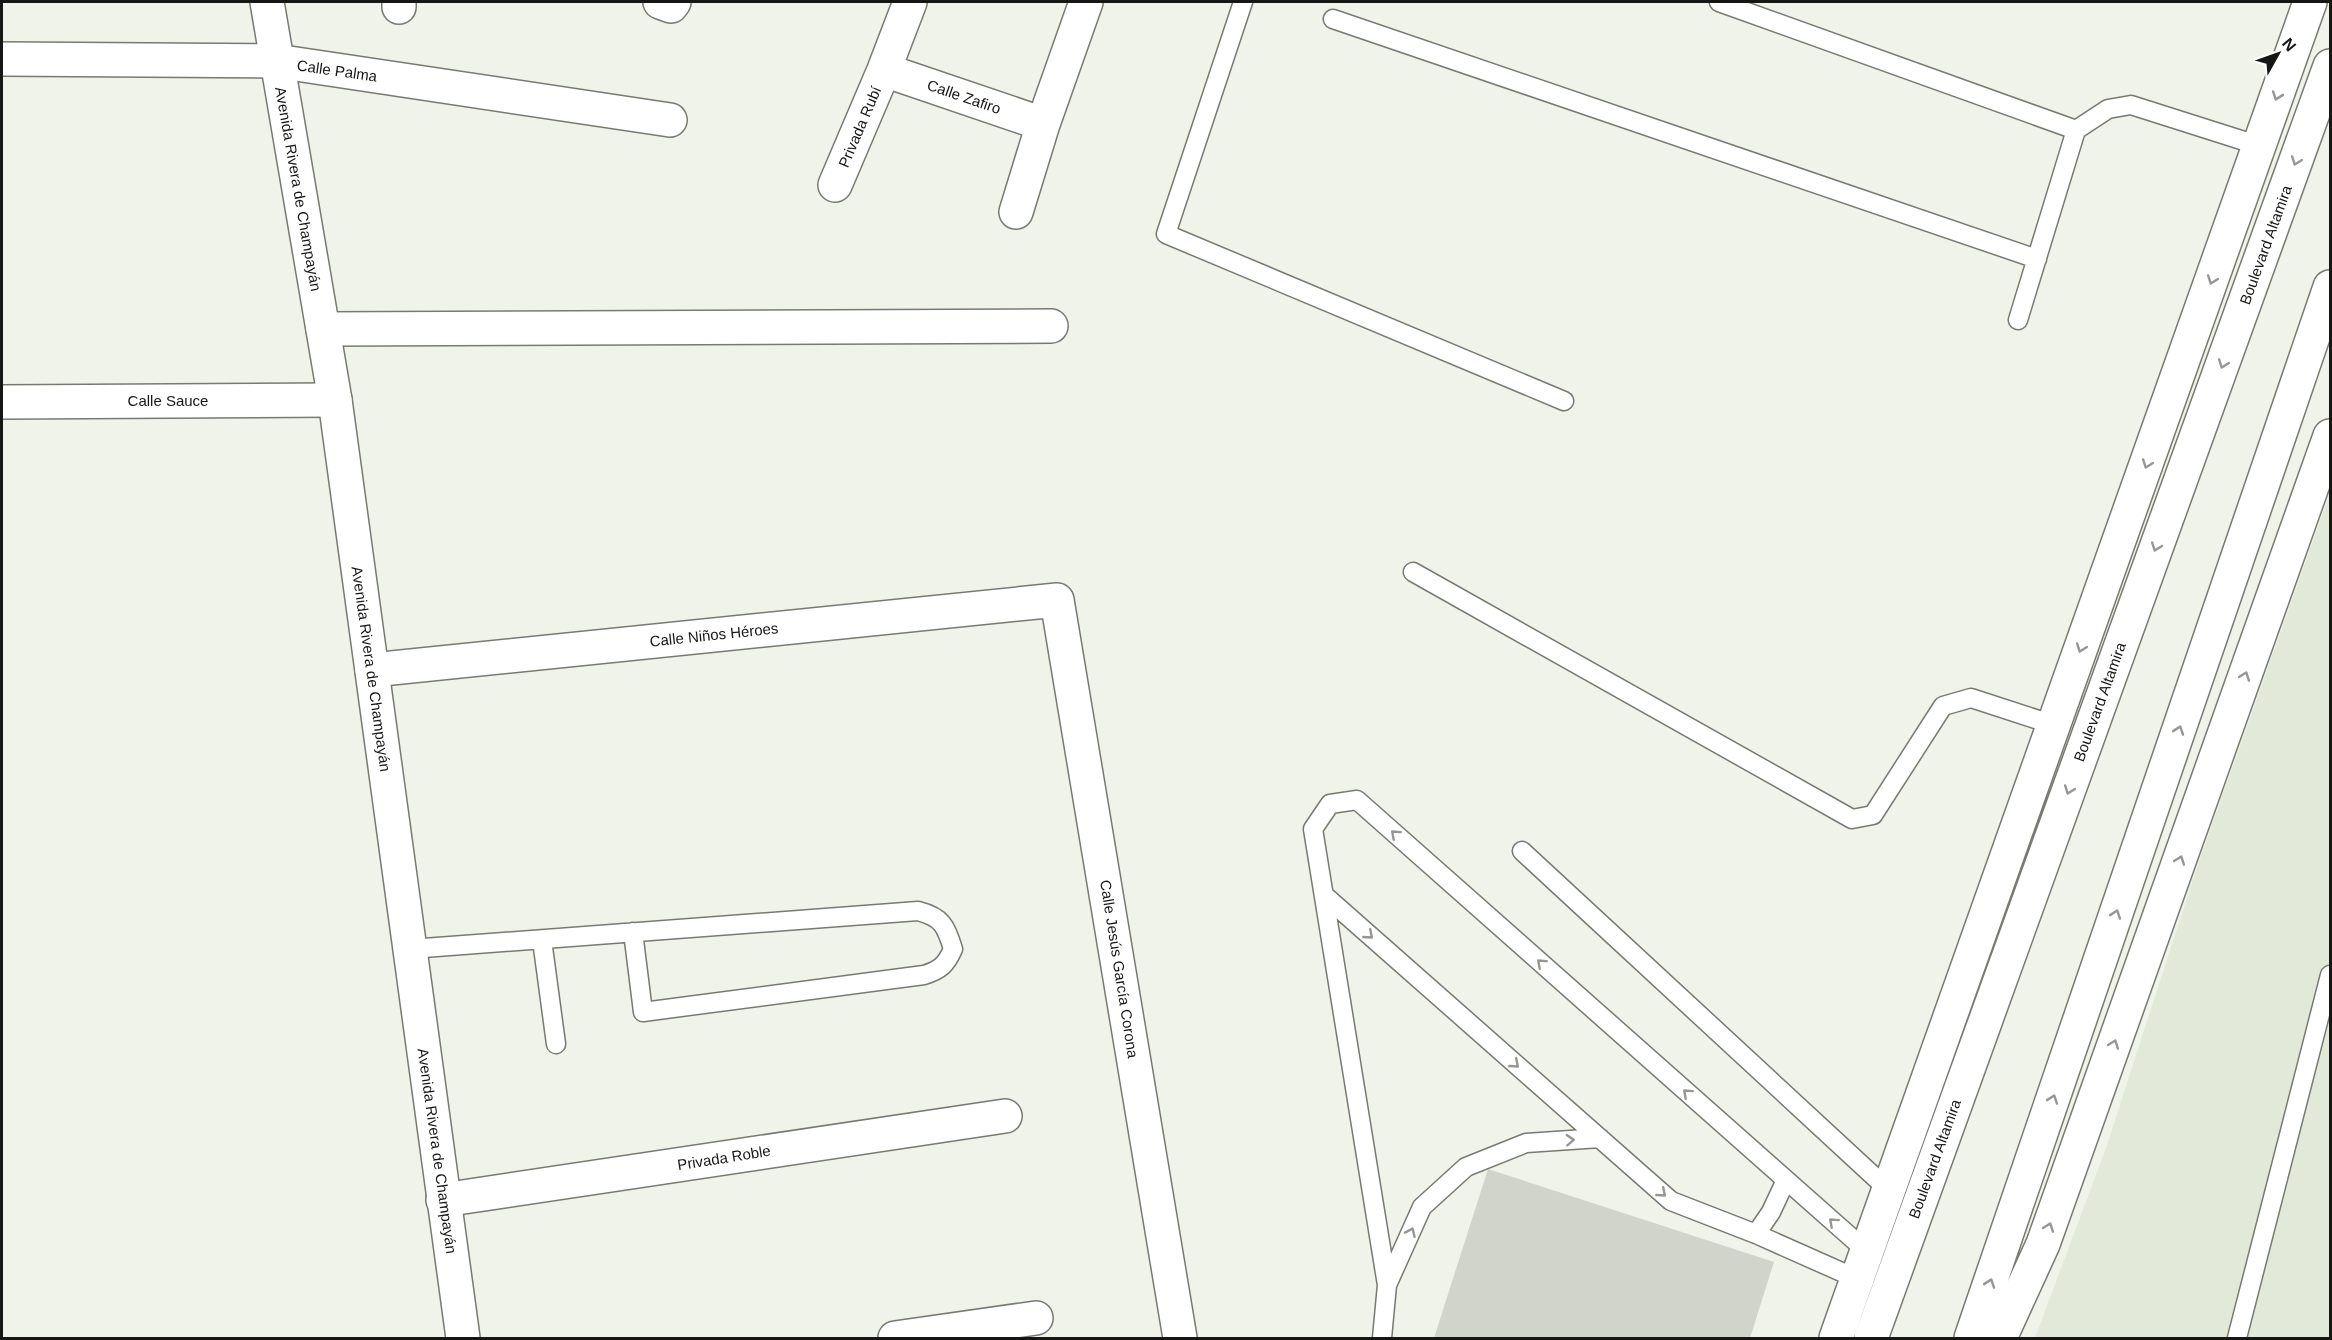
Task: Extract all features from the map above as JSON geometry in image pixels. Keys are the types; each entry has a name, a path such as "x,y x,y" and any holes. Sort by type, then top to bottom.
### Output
{"street":[{"name":"Avenida Rivera de Champayán","path":"267,2 335,400 463,1338"},
{"path":"660,2 671,6 674,2"},
{"name":"Privada Rubí","path":"835,185 910,2"},
{"path":"1016,212 1043,124 1086,2"},
{"path":"1836,1338 2310,2"},
{"name":"Calle Palma","path":"2,59 276,62 670,120"},
{"name":"Boulevard Altamira","path":"1871,1338 2331,66"},
{"name":"Calle Zafiro","path":"884,70 1043,124"},
{"path":"1971,1338 2331,286"},
{"path":"323,329 1051,326"},
{"name":"Calle Sauce","path":"2,402 335,400"},
{"path":"2000,1338 2043,1244 2331,436"},
{"name":"Calle Niños Héroes","path":"372,670 1057,600"},
{"name":"Calle Jesús García Corona","path":"1057,600 1180,1338"},
{"name":"Privada Roble","path":"444,1200 1005,1116"},
{"path":"896,1338 1036,1318"}],"lane":[{"path":"1243,2 1166,234 1564,401"},
{"path":"1719,2 2076,130"},
{"path":"1334,20 2037,259"},
{"path":"2018,320 2076,130 2108,109 2131,105 2260,146"},
{"path":"1413,572 1852,819 1873,815 1943,706 1971,698 2054,725"},
{"path":"1382,1338 1387,1285 1313,829 1330,804 1357,800 1786,1180 1862,1266 1891,1282"},
{"path":"1522,851 1889,1190 1914,1218"},
{"path":"1325,897 1671,1201 1756,1234 1862,1266 1891,1282"},
{"path":"410,949 542,940 633,932 918,911 932,915 944,924 953,949 947,963 937,971 924,975 643,1012 633,932"},
{"path":"542,940 556,1044"},
{"path":"2237,1338 2331,975"},
{"path":"1387,1285 1422,1207 1466,1167 1526,1143 1600,1138"},
{"path":"1756,1234 1771,1212 1786,1180"}],"shaded area":[{"path":"2330,493 2330,1338 2035,1338 2106,1148 2196,870"}],"building":[{"path":"1488,1169 1774,1262 1750,1338 1434,1338"}]}
